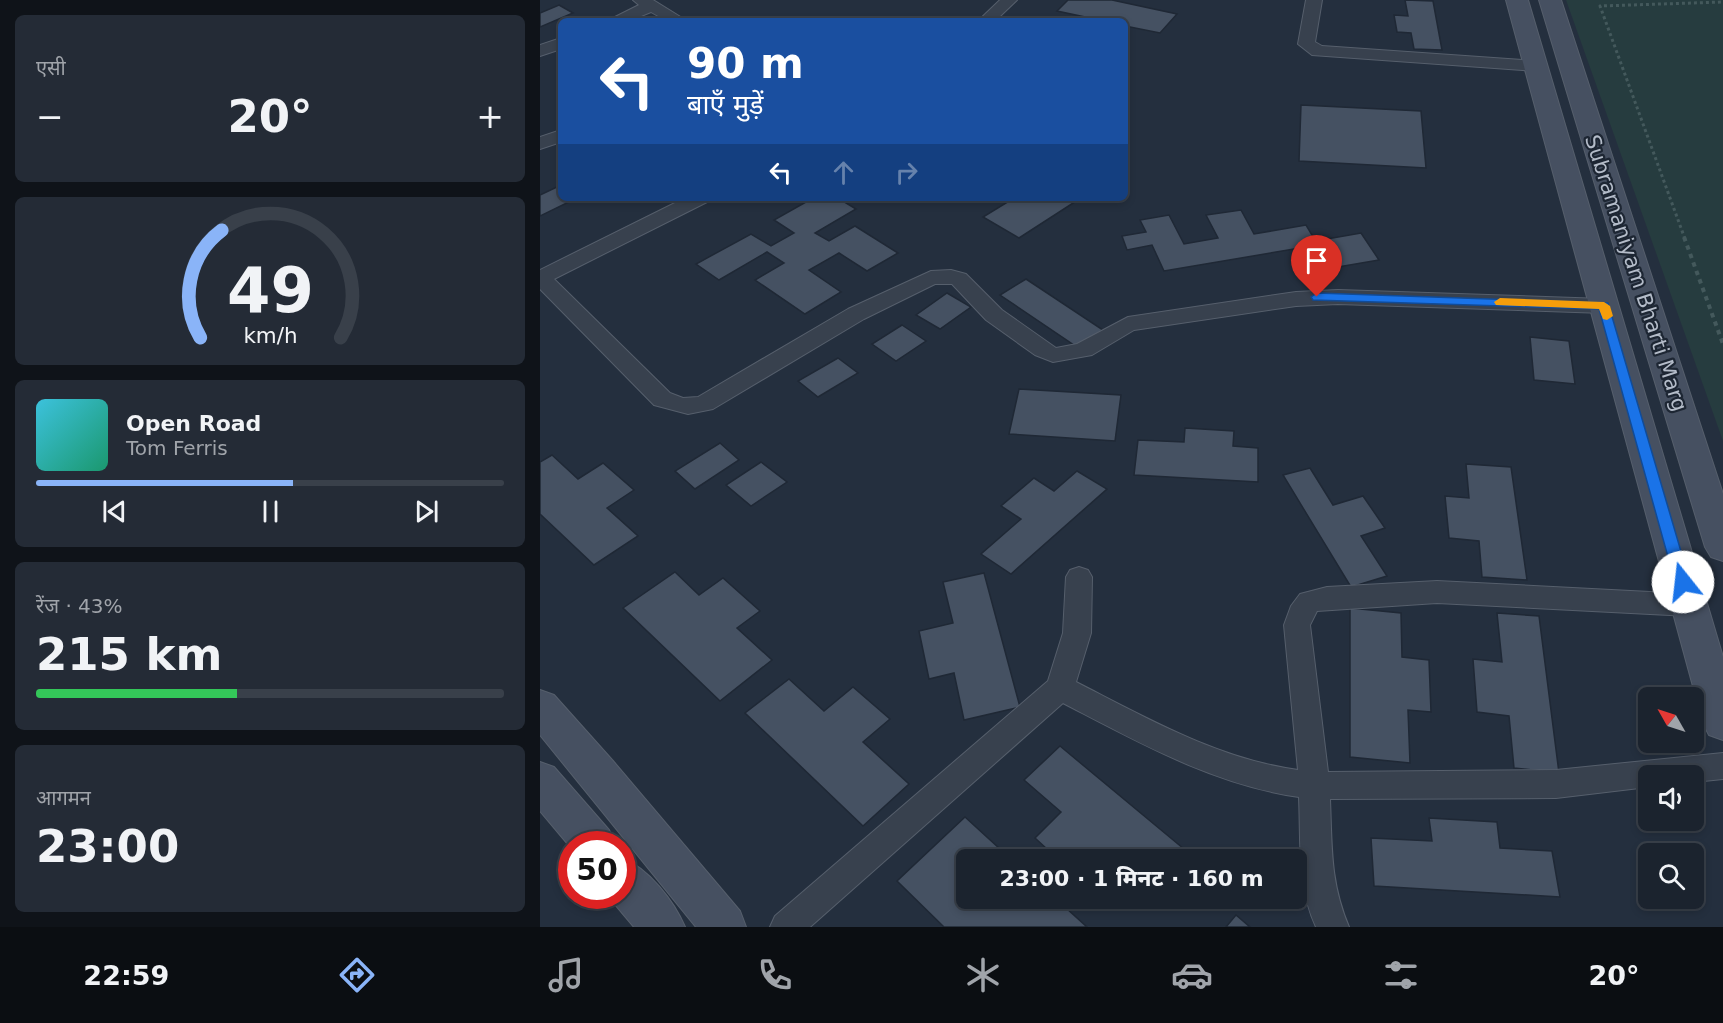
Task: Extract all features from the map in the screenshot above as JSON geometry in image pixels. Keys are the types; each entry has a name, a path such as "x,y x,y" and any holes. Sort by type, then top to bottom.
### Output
{"main road":[{"name":"Subramaniyam Bharti Marg","path":"1517,0 1723,723"},
{"name":"Subramaniyam Bharti Marg","path":"1550,0 1717,512 1723,547"},
{"path":"540,707 599,774 724,927"},
{"path":"540,780 583,831"},
{"path":"636,895 663,927"}],"street":[{"path":"989,18 1009,0"},
{"path":"1314,0 1306,44 1318,51 1536,66"},
{"path":"620,18 647,3 674,18"},
{"path":"540,51 558,44"},
{"path":"540,144 558,136"},
{"path":"694,201 540,278 662,399 674,406 688,408 705,403 856,315 931,278 951,276 967,284 980,302 994,315 1053,355 1084,350 1128,324 1296,299 1338,297 1604,306"},
{"path":"786,927 1060,688 1077,633 1079,578"},
{"path":"1333,927 1323,901 1319,881 1314,786 1297,626 1300,614 1309,602 1327,598 1437,592 1689,605"},
{"path":"1060,688 1212,763 1251,777 1314,786 1556,784 1723,766"}],"path":[{"path":"1723,2 1600,6 1723,344"}],"green space":[{"path":"1566,0 1723,0 1723,441"}],"building":[{"path":"1068,0 1112,0 1177,14 1160,33 1128,27 1128,18 1090,18 1057,11"},
{"path":"1405,0 1433,1 1442,50 1414,49 1411,33 1397,32 1394,15 1408,16"},
{"path":"559,5 573,13 540,27 540,13"},
{"path":"1301,105 1421,111 1426,168 1299,161"},
{"path":"558,186 558,201 571,201 540,216 540,195"},
{"path":"808,201 843,201 856,209 815,233 829,241 855,226 898,253 867,271 839,253 809,270 841,292 805,314 755,280 784,263 767,252 719,280 696,264 751,234 771,246 794,233 774,220"},
{"path":"1009,201 1076,201 1019,238 983,217"},
{"path":"1241,210 1254,234 1306,225 1318,245 1164,271 1152,245 1127,250 1122,236 1146,232 1140,220 1169,215 1184,244 1218,238 1206,215"},
{"path":"1361,233 1379,260 1338,267 1321,240"},
{"path":"1026,279 1103,330 1077,347 1000,295"},
{"path":"947,293 971,307 940,329 916,315"},
{"path":"902,325 926,341 896,361 872,344"},
{"path":"1530,337 1569,341 1575,384 1534,380"},
{"path":"838,358 858,373 818,397 798,381"},
{"path":"1019,389 1121,395 1115,441 1009,434"},
{"path":"1185,428 1234,431 1233,446 1258,448 1258,482 1134,475 1138,440 1184,442"},
{"path":"720,443 739,460 695,489 675,471"},
{"path":"552,455 578,479 603,463 634,490 607,508 638,536 594,565 540,514 540,462"},
{"path":"761,462 787,482 751,506 726,485"},
{"path":"1466,464 1511,467 1527,580 1482,577 1479,541 1449,538 1445,496 1469,498"},
{"path":"1310,468 1333,505 1363,496 1385,528 1361,536 1387,576 1351,587 1283,475"},
{"path":"1077,471 1107,489 1011,574 981,554 1021,519 1001,506 1034,478 1054,491"},
{"path":"675,572 699,595 723,578 760,611 737,628 772,660 720,701 623,608"},
{"path":"984,573 1020,707 964,720 954,673 929,679 919,631 953,623 943,582"},
{"path":"1350,608 1401,613 1402,657 1429,660 1431,712 1408,710 1410,763 1350,757"},
{"path":"1497,613 1539,616 1559,773 1514,768 1509,716 1477,712 1473,659 1502,662"},
{"path":"789,679 824,711 853,687 890,719 863,742 909,784 863,826 745,713"},
{"path":"1060,746 1184,849 1047,849 1035,838 1061,812 1024,780"},
{"path":"965,817 1000,849 956,849 956,909 1067,909 1087,927 944,927 897,881"},
{"path":"1429,818 1497,822 1500,848 1552,851 1560,897 1374,886 1371,838 1432,841"},
{"path":"1236,915 1250,927 1226,927"}],"slow traffic":[{"path":"1500,302 1604,306 1607,316"}],"route":[{"path":"1317,297 1604,306 1683,582"}]}
